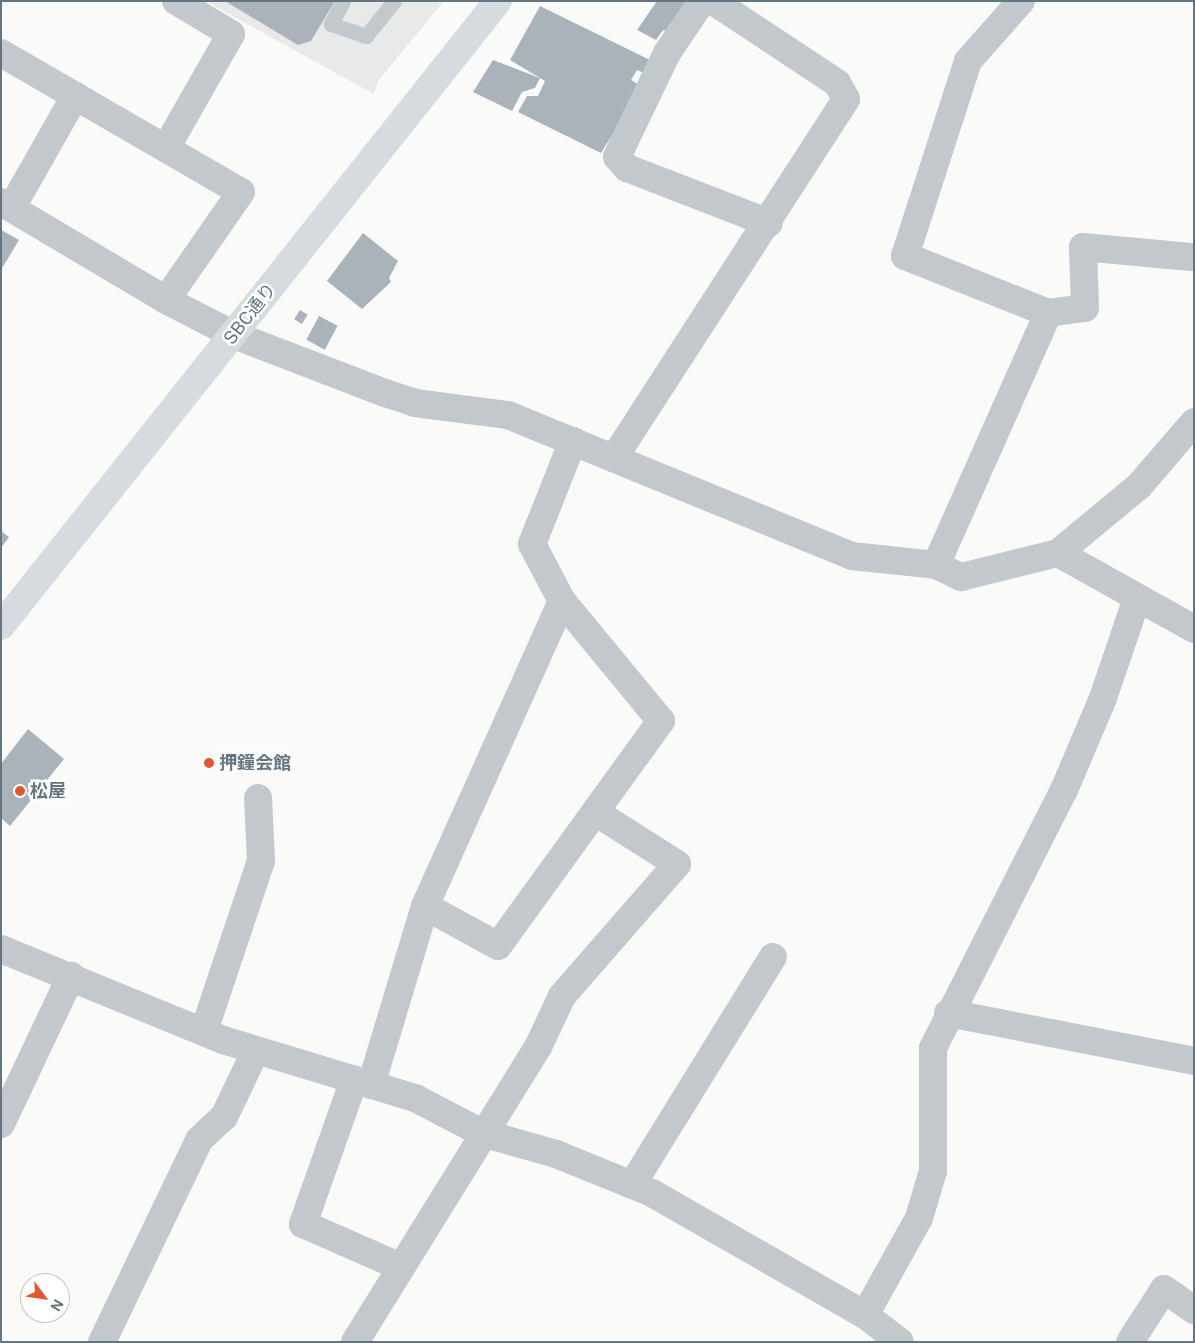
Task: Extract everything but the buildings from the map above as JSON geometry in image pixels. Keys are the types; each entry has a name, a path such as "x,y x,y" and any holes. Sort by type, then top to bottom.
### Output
{"street":[{"path":"166,148 231,34 176,1"},
{"name":"SBC通り","path":"1,626 498,1"},
{"path":"702,1 667,53 617,157 627,168 769,223"},
{"path":"614,458 769,223 846,99 837,83 713,1"},
{"path":"1021,1 968,61 905,256 1048,313 1085,308 1083,247 1191,257"},
{"path":"1,53 241,192 166,300"},
{"path":"75,96 6,204 166,300 234,335 407,400 508,414 852,556 936,566 961,578 1058,553 1139,486 1194,422"},
{"path":"936,566 1048,313"},
{"path":"425,906 498,946 661,721 562,601 532,544 573,441"},
{"path":"1058,553 1194,628"},
{"path":"865,1315 919,1218 933,1171 931,1066 948,1014 1064,790 1103,698 1137,598"},
{"path":"401,1267 303,1224 362,1082 425,906 562,601"},
{"path":"204,1031 261,861 258,798"},
{"path":"355,1342 482,1133 538,1047 562,996 677,864 595,812"},
{"path":"1,949 204,1031 256,1050 415,1098 482,1133 556,1154 632,1185 865,1315 900,1342"},
{"path":"632,1185 773,957"},
{"path":"1,1124 71,976"},
{"path":"948,1014 1194,1061"},
{"path":"102,1342 199,1140 224,1117 256,1050"},
{"path":"1130,1342 1164,1289 1194,1310"}],"lane":[{"path":"343,1 331,24 366,36 394,1"}],"shaded area":[{"path":"205,1 444,1 378,81 374,94"}],"place":[{"name":"押鐘会館","path":"209,763"},
{"name":"松屋","path":"20,791"}]}
